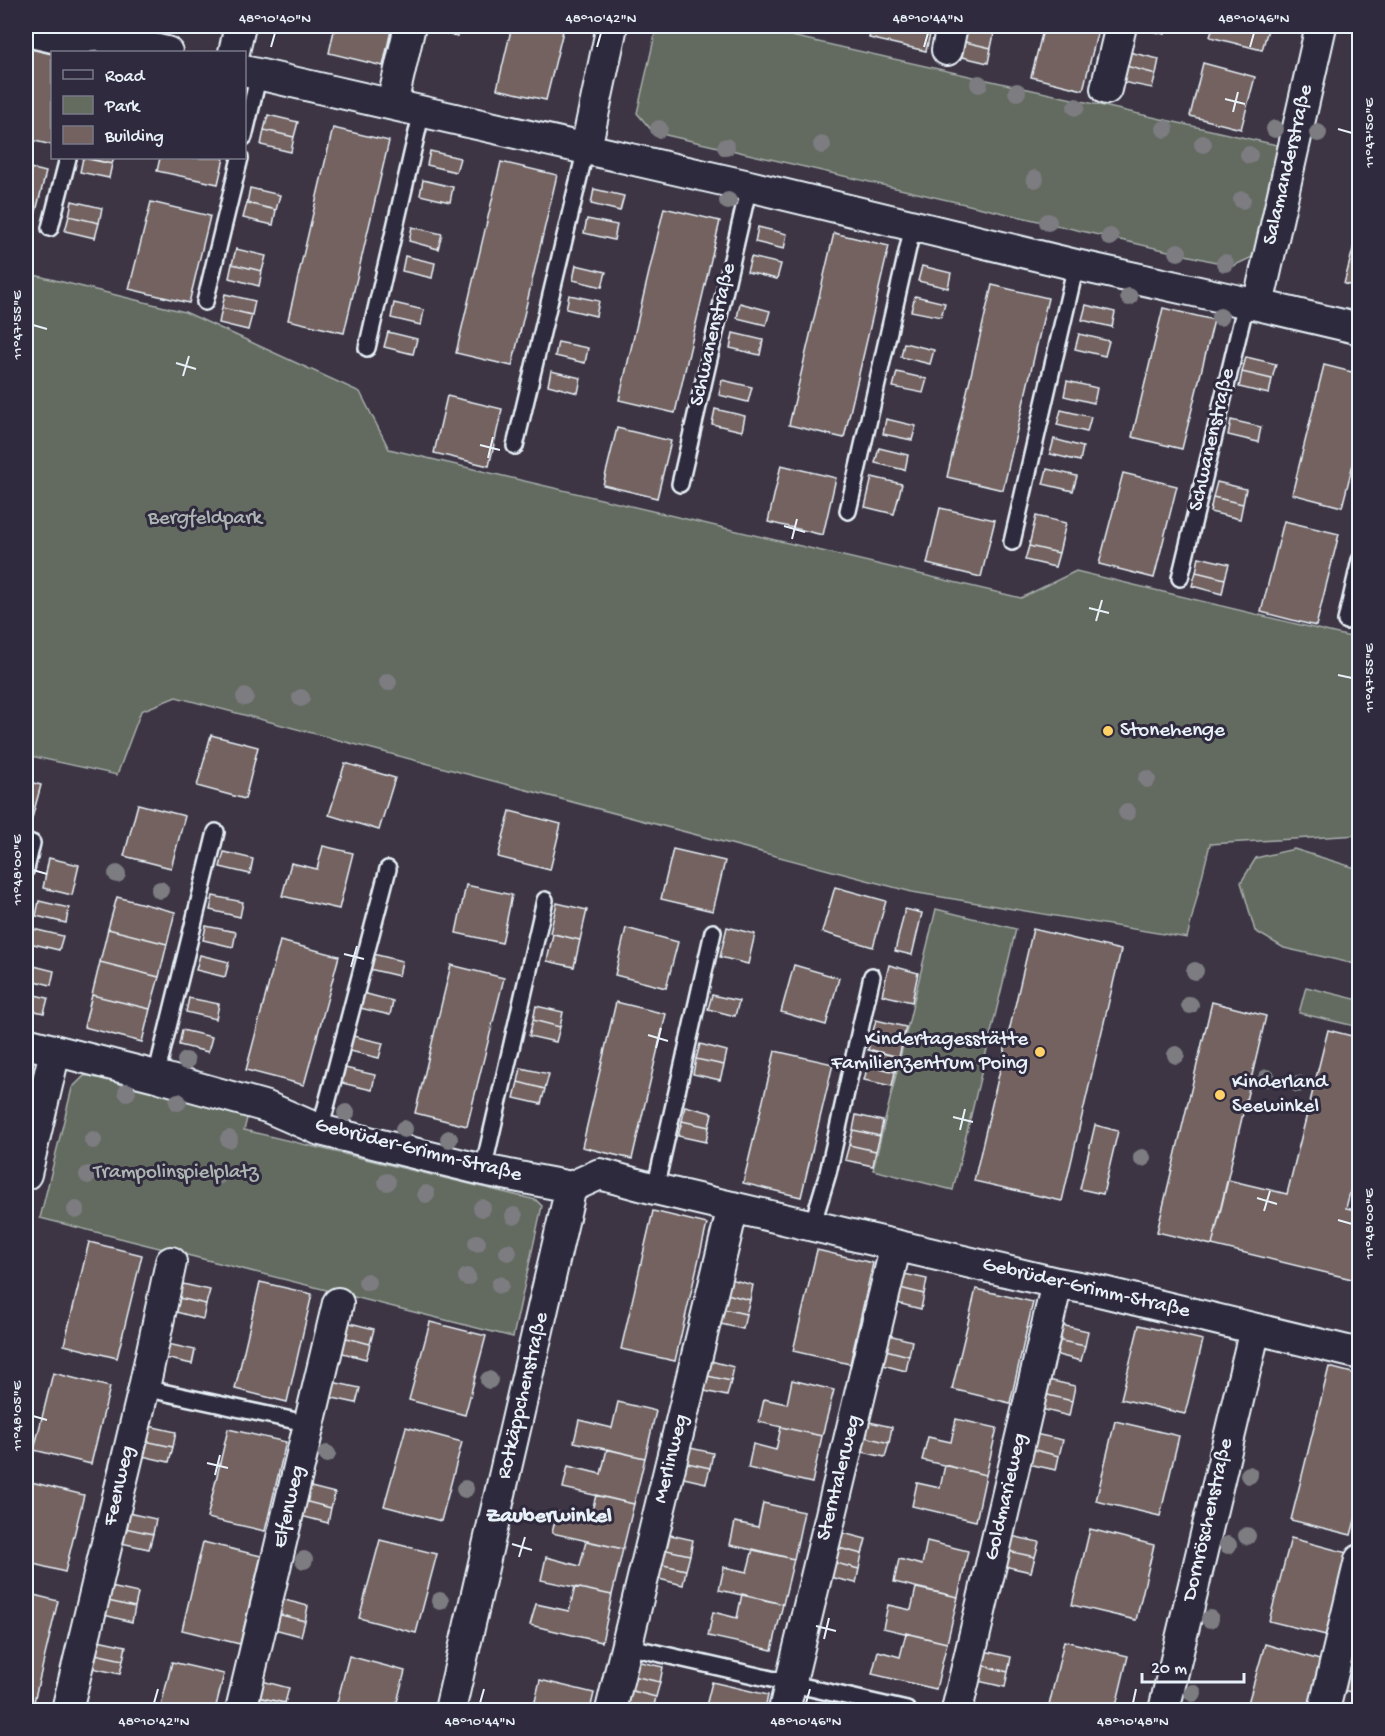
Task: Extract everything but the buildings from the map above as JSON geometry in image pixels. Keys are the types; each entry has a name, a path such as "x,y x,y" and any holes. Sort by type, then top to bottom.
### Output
{"street":[{"path":"234,51 240,26"},
{"path":"392,104 410,26"},
{"path":"585,148 612,26"},
{"path":"1106,89 1121,26"},
{"name":"Salamanderstraße","path":"1252,304 1321,26"},
{"path":"26,31 74,42 99,37 162,51"},
{"path":"252,73 585,148 1076,265 1359,329"},
{"name":"Gebrüder-Grimm-Straße","path":"26,1043 267,1107 320,1130 483,1170 572,1187 600,1174 655,1189 1117,1295 1359,1354"},
{"path":"26,1174 55,1051"},
{"name":"Rotkäppchenstraße","path":"450,1710 572,1187"},
{"name":"Merlinweg","path":"611,1710 734,1207"},
{"name":"Sterntalerweg","path":"787,1697 896,1245"},
{"name":"Feenweg","path":"67,1710 144,1388 171,1262"},
{"name":"Goldmarieweg","path":"957,1710 1057,1283"},
{"name":"Elfenweg","path":"241,1710 338,1303"},
{"name":"Dornröschenstraße","path":"1164,1710 1255,1329"},
{"path":"1324,1710 1359,1560"}],"lane":[{"path":"246,121 252,73"},
{"path":"367,348 422,111"},
{"path":"515,446 585,148"},
{"path":"50,228 68,159"},
{"path":"205,302 240,159"},
{"name":"Schwanenstraße","path":"680,484 749,186"},
{"path":"848,511 913,226"},
{"path":"1012,542 1076,265"},
{"name":"Schwanenstraße","path":"1180,578 1252,304"},
{"path":"1346,621 1359,560"},
{"path":"156,1076 216,832"},
{"path":"26,869 32,843"},
{"path":"320,1130 388,869"},
{"path":"483,1170 545,900"},
{"path":"655,1189 713,932"},
{"path":"812,1226 828,1173 872,976"},
{"path":"144,1388 310,1424"},
{"path":"626,1646 787,1697 907,1710"}],"green space":[{"path":"657,26 747,26 1286,147 1259,254 1233,266 653,132 637,113"},
{"name":"Bergfeldpark","path":"26,273 185,312 360,392 389,449 1021,598 1076,571 1359,639 1359,835 1210,844 1187,938 912,892 176,697 141,711 117,775 26,755"},
{"path":"1294,849 1359,869 1359,961 1355,964 1284,948 1255,931 1241,882 1256,858"},
{"path":"936,909 1016,929 953,1190 873,1170"},
{"path":"1306,987 1359,1000 1359,1027 1299,1013"},
{"name":"Trampolinspielplatz","path":"95,1075 249,1111 244,1130 536,1200 542,1206 513,1337 40,1218 72,1088 84,1076"}],"place":[{"name":"Stonehenge","path":"1108,731"},
{"name":"Kindertagesstätte Familienzentrum Poing","path":"1040,1052"},
{"name":"Kinderland Seewinkel","path":"1220,1095"}],"district":[{"name":"Zauberwinkel","path":"549,1517"}]}
